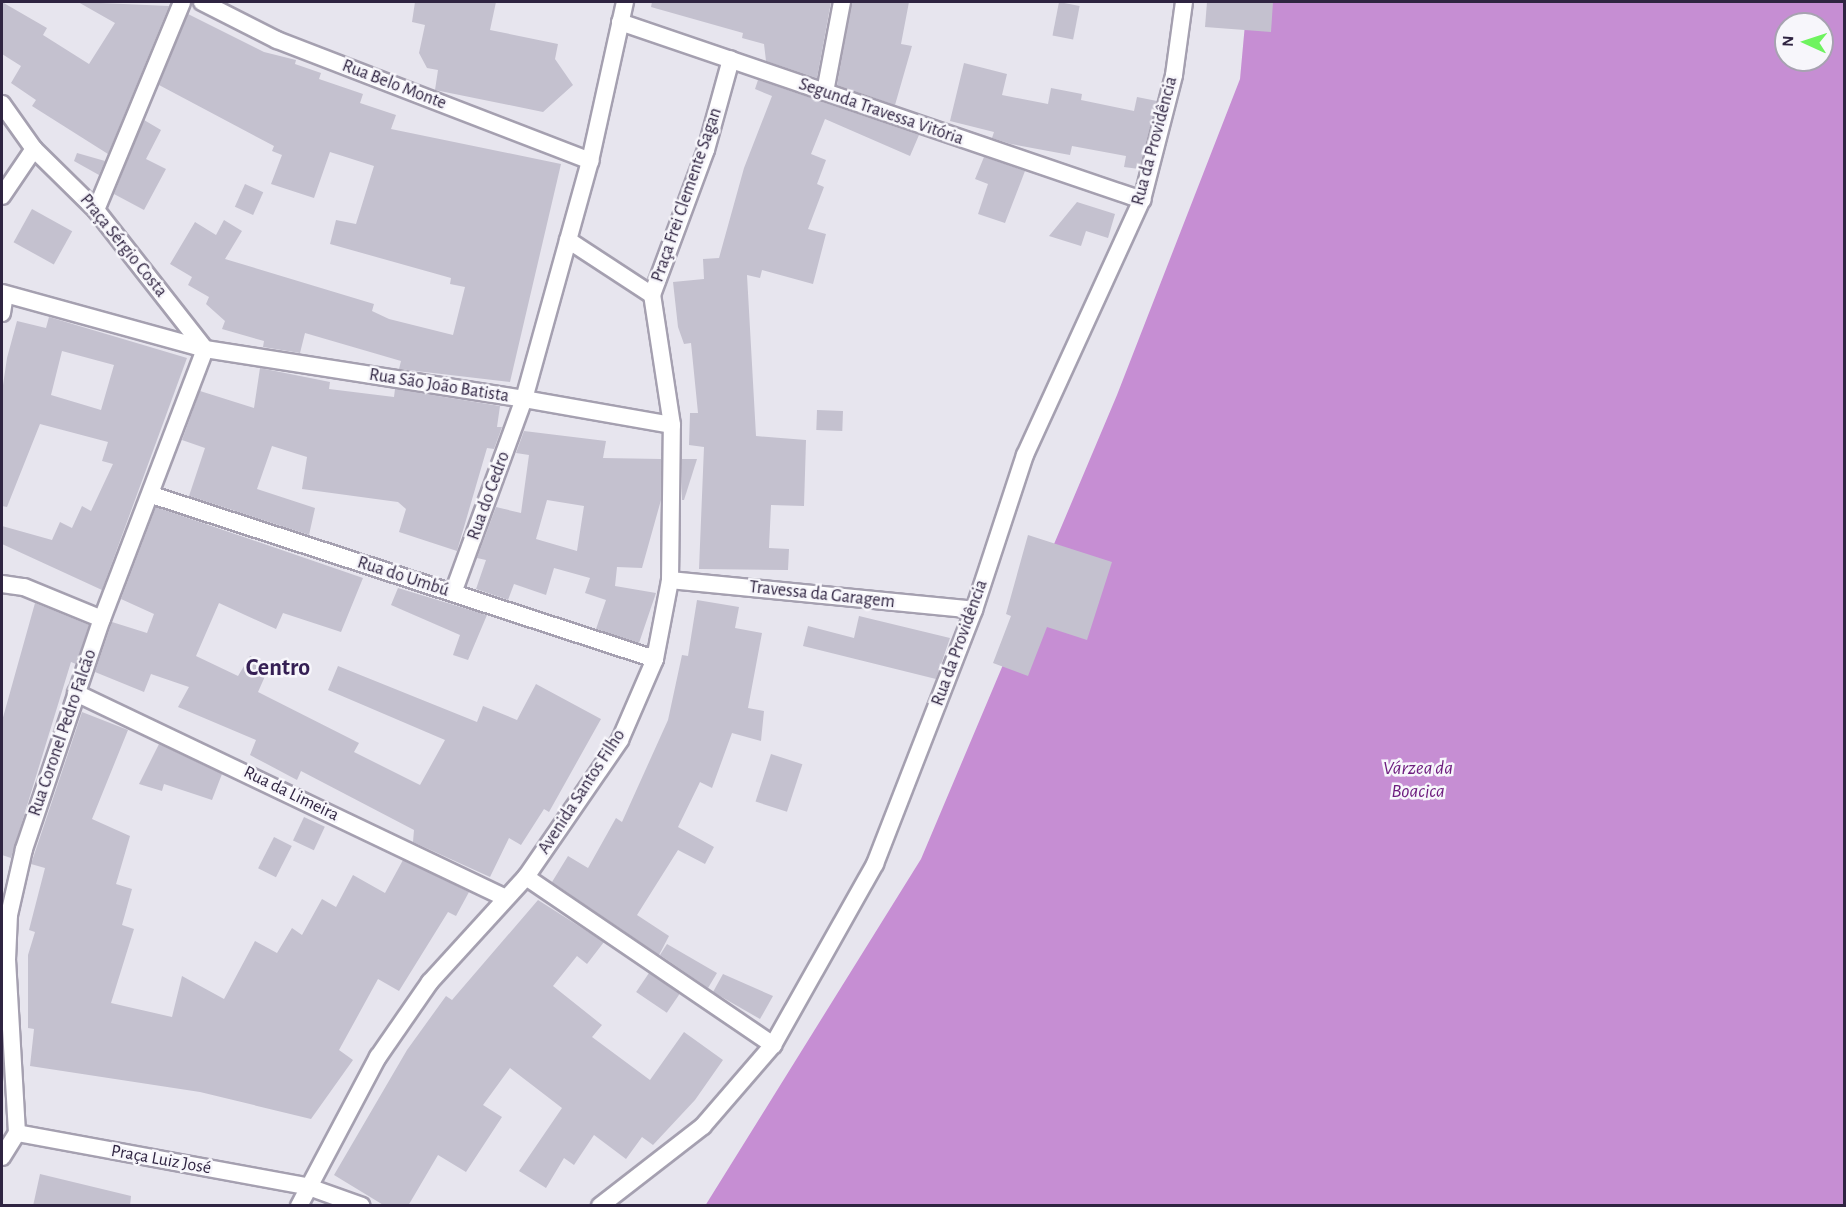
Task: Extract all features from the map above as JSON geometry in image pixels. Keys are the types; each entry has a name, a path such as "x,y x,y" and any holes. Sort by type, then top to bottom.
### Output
{"street":[{"path":"96,210 183,2"},
{"name":"Rua Belo Monte","path":"202,2 277,40 590,161"},
{"name":"Rua do Cedro","path":"453,593 524,399 590,161 624,2"},
{"path":"825,92 842,2"},
{"name":"Rua da Providência","path":"600,1206 703,1126 773,1045 875,864 974,610 1025,455 1142,200 1174,75 1184,2"},
{"name":"Segunda Travessa Vitória","path":"620,22 1142,200"},
{"name":"Praça Frei Clemente Sagan","path":"652,295 706,150 731,59"},
{"name":"Praça Sérgio Costa","path":"2,104 34,149 96,210 205,349"},
{"path":"2,196 34,149"},
{"path":"568,240 652,295"},
{"path":"2,313 3,294"},
{"name":"Rua São João Batista","path":"3,294 205,349 524,399 672,425"},
{"name":"Avenida Santos Filho","path":"299,1206 306,1186 384,1048 430,982 504,897 526,877 620,740 654,659 670,580 672,425 652,295"},
{"name":"Rua Coronel Pedro Falcão","path":"17,1133 5,913 24,849 102,619 152,495 205,349"},
{"name":"Rua do Umbú","path":"152,495 654,659"},
{"name":"Travessa da Garagem","path":"670,580 974,610"},
{"path":"2,584 24,587 102,619"},
{"name":"Rua da Limeira","path":"76,693 504,897"},
{"path":"526,877 773,1045"},
{"path":"2,1157 17,1133"},
{"name":"Praça Luiz José","path":"17,1133 306,1186 362,1206"}],"water":[{"name":"Várzea da Boacica","path":"1247,2 1844,2 1844,1205 705,1206 921,859 1117,395 1240,79"}],"building":[{"path":"2,2 47,28 43,35 89,64 115,23 78,2 169,6 108,154 32,106 36,100 11,83 21,66 2,54"},
{"path":"415,2 496,2 490,30 558,44 555,59 573,85 543,112 435,90 438,70 427,68 419,53 425,25 412,22"},
{"path":"652,2 831,2 817,78 766,61 764,44 742,38 743,33 651,7"},
{"path":"852,2 909,2 901,44 912,46 895,105 837,85"},
{"path":"1059,2 1080,6 1073,39 1053,35"},
{"path":"1207,2 1273,2 1271,32 1205,27"},
{"path":"188,14 264,52 296,60 295,64 321,73 319,79 363,94 360,103 396,115 391,129 561,164 510,382 399,369 401,361 305,333 300,353 263,347 264,341 222,329 225,321 206,304 209,297 188,285 192,277 170,264 195,222 216,235 224,220 242,231 225,259 374,304 372,311 389,319 453,335 465,287 450,284 451,278 330,244 336,220 356,224 374,166 330,152 314,198 271,184 282,155 272,151 274,146 159,85"},
{"path":"964,63 1007,74 1002,95 1048,104 1051,88 1082,94 1081,100 1134,111 1137,97 1157,101 1139,169 1124,167 1126,156 1072,146 1070,155 1011,144 992,138 994,132 950,121"},
{"path":"758,80 919,135 910,156 825,119 811,154 826,160 817,184 824,187 808,229 826,234 813,284 762,270 760,278 747,275 756,436 806,440 804,506 771,505 769,548 789,549 788,570 699,569 704,447 689,445 690,413 698,413 691,343 684,344 678,327 673,282 704,279 703,259 719,258 744,168 772,96 755,89"},
{"path":"144,120 161,130 146,159 166,169 144,210 114,194"},
{"path":"77,153 105,161 99,175 74,161"},
{"path":"984,157 1025,171 1005,223 978,214 988,184 975,179"},
{"path":"245,184 263,192 253,215 235,207"},
{"path":"1077,202 1115,214 1108,238 1086,231 1081,246 1049,236"},
{"path":"32,209 72,231 54,265 14,242"},
{"path":"49,317 187,358 102,590 2,544 2,526 52,540 60,522 72,528 82,506 91,511 113,464 102,461 108,442 40,424 7,507 2,506 2,392 7,358 17,321 46,328","holes":["62,351 114,365 101,410 51,395"]},
{"path":"260,368 330,382 329,389 394,397 395,389 500,406 497,427 502,427 494,449 487,448 457,551 399,532 406,509 398,502 302,489 307,457 272,446 257,489 315,508 309,535 189,496 205,448 182,440 200,391 254,408"},
{"path":"817,410 843,411 842,431 816,430"},
{"path":"524,431 606,441 603,458 661,459 661,500 642,568 617,567 615,586 656,593 639,643 596,629 606,600 585,593 590,578 554,568 546,595 514,584 508,600 476,589 486,560 477,558 496,507 521,513 529,455 516,453","holes":["547,500 584,506 577,551 536,539"]},
{"path":"682,459 697,459 684,500 682,500"},
{"path":"156,507 363,578 341,632 283,613 276,629 219,603 196,656 238,676 250,656 270,665 258,692 359,743 354,752 420,785 445,740 328,690 338,666 477,722 483,706 517,720 536,684 601,719 549,812 544,809 521,845 509,838 490,877 413,842 414,830 301,771 297,780 250,755 256,740 178,707 189,687 151,674 144,692 95,672 112,622 147,633 154,614 121,599"},
{"path":"1028,535 1112,562 1087,640 1047,627 1028,676 993,663 1011,616 1006,614"},
{"path":"398,588 487,615 468,660 453,655 460,635 391,605"},
{"path":"697,600 739,607 735,628 762,633 748,708 764,711 761,741 732,733 712,788 700,782 678,827 714,847 705,864 678,850 637,915 669,936 659,955 552,882 568,856 588,868 616,818 622,822 668,720 682,655 688,656"},
{"path":"35,603 89,625 76,664 71,662 11,858 2,855 2,721"},
{"path":"859,616 950,638 936,679 803,646 808,626 854,638"},
{"path":"82,712 128,730 92,819 130,836 116,884 132,889 122,925 134,929 111,1003 172,1017 182,976 224,999 255,941 277,953 292,928 302,935 322,899 336,907 353,875 385,893 403,860 469,892 456,916 448,912 399,991 378,979 339,1050 353,1060 311,1119 200,1092 30,1066 34,1029 28,1028 28,955 35,932 29,930 45,868 31,864"},
{"path":"159,744 222,774 212,800 164,784 162,791 139,784"},
{"path":"771,754 802,764 787,812 756,802"},
{"path":"304,817 325,827 314,850 293,841"},
{"path":"274,837 292,846 276,877 258,868"},
{"path":"538,900 604,942 587,964 577,956 553,986 602,1025 592,1037 650,1080 684,1032 723,1060 695,1100 653,1145 642,1137 626,1159 594,1135 574,1165 564,1158 546,1188 519,1171 562,1108 510,1068 483,1105 502,1117 466,1172 438,1155 408,1206 385,1206 334,1175 407,1050 446,996 452,1000"},
{"path":"667,944 717,973 708,988 660,955"},
{"path":"649,973 680,994 667,1013 636,992"},
{"path":"723,974 773,996 760,1019 713,992"},
{"path":"40,1174 131,1196 130,1206 33,1206"}],"district":[{"name":"Centro","path":"278,669"}]}
